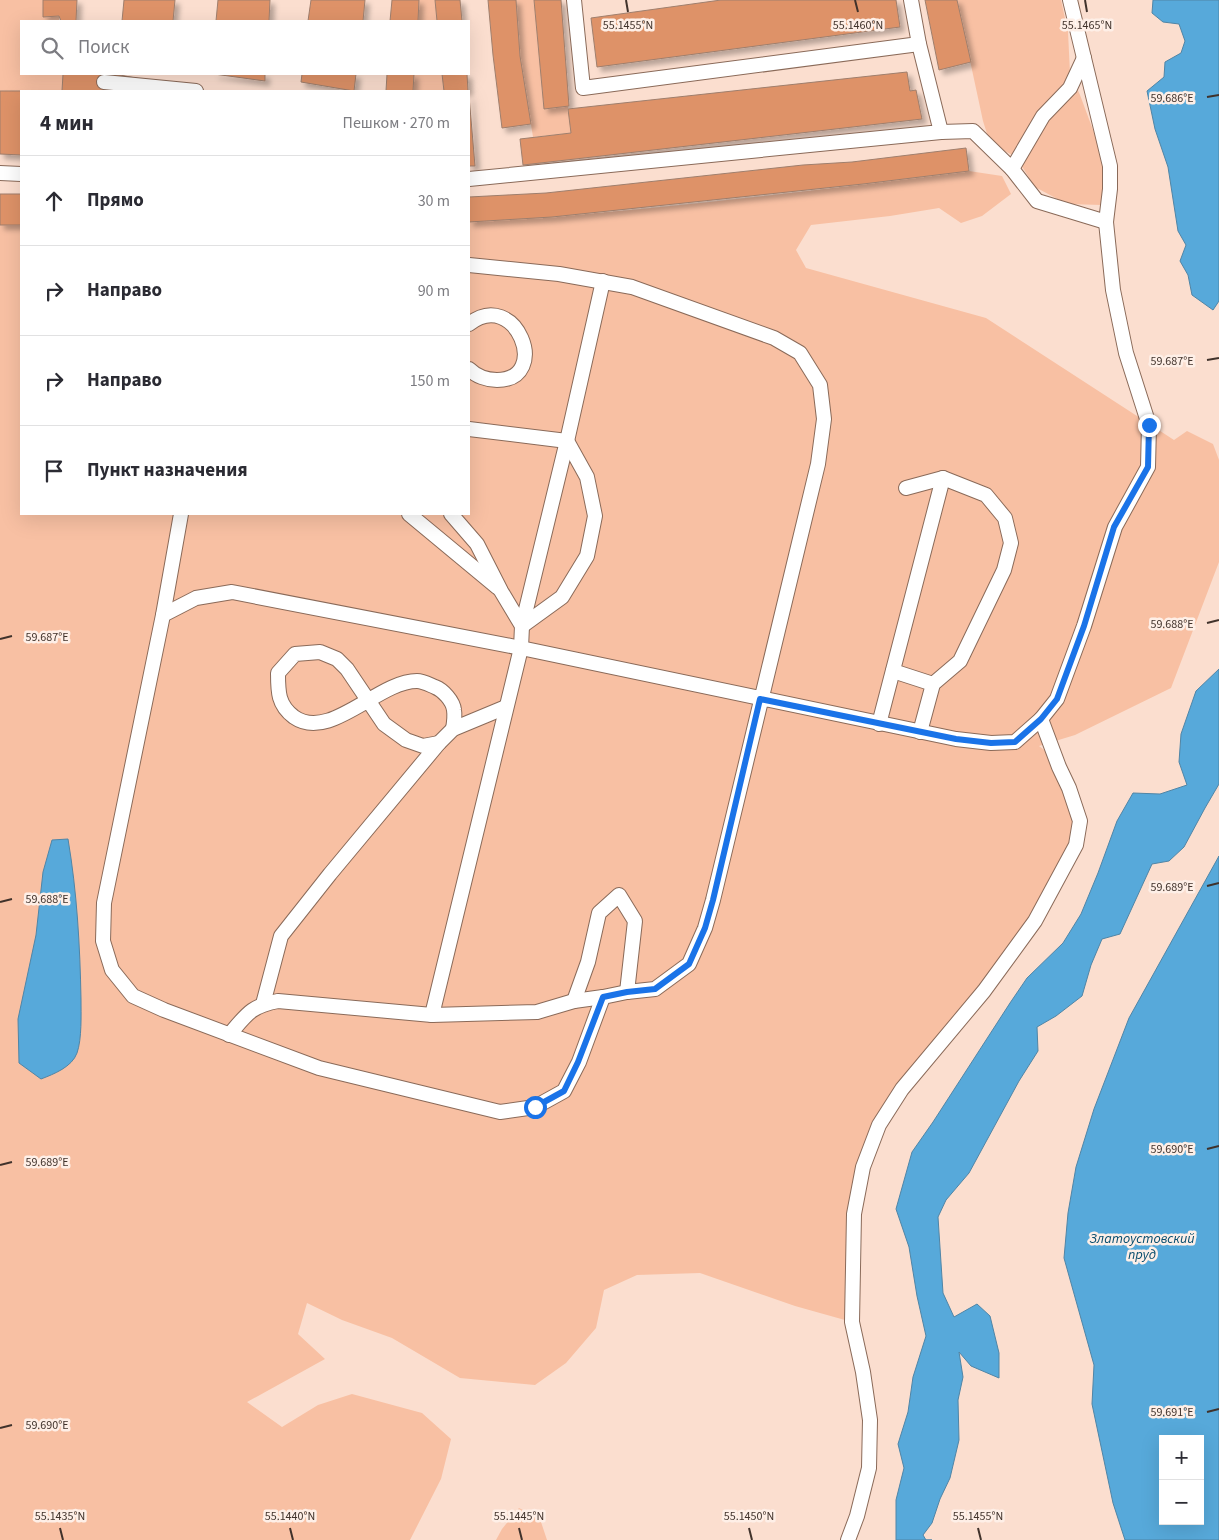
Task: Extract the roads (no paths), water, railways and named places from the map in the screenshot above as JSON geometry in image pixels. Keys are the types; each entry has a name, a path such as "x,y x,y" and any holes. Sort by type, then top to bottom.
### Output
{"lane":[{"path":"574,0 583,88 919,44"},
{"path":"911,0 919,44 941,132"},
{"path":"163,615 196,598 232,592 521,648 956,739 982,742 1015,742 1041,719 1057,699 1084,626 1114,527 1148,467 1149,425 1126,353 1113,290 1106,222 1110,189 1110,166 1070,0"},
{"path":"1012,170 1043,116 1070,88 1084,58"},
{"path":"104,82 186,90"},
{"path":"470,179 941,132 973,131 1012,170 1037,201 1106,222"},
{"path":"0,173 20,174"},
{"path":"229,1034 248,1013 262,1004 278,1001 432,1015 537,1012 574,1001 655,989 689,964 705,928 818,464 824,420 820,386 800,353 774,338 632,287 559,274 470,265"},
{"path":"432,1015 521,648 522,626 567,441 603,281"},
{"path":"470,323 484,316 502,317 517,328 524,343 525,360 518,373 503,380 488,380 470,370"},
{"path":"470,430 567,441"},
{"path":"522,626 562,596 587,556 595,516 587,477 567,441"},
{"path":"906,488 943,478 986,495 1005,518 1011,543 1004,570 960,661 933,684 920,732"},
{"path":"879,724 943,478"},
{"path":"181,515 163,615 104,902 103,940 112,970 133,996 164,1010 319,1068 500,1112 535,1107 564,1091 578,1062 603,997"},
{"path":"410,515 501,591"},
{"path":"452,515 477,544 501,591 522,626"},
{"path":"439,743 422,746 406,740 384,724 367,700 347,669 337,659 320,652 295,654 278,673 278,695 287,711 300,721 320,722 339,718 367,700 392,687 418,681 442,690 454,708 453,729"},
{"path":"893,671 933,684"},
{"path":"262,1004 281,936 330,874 439,743 453,729 506,707"},
{"path":"848,1540 857,1516 869,1468 870,1420 863,1372 852,1322 854,1214 863,1166 879,1125 902,1088 984,991 1035,921 1076,845 1080,821 1069,788 1041,719"},
{"path":"574,1001 588,962 599,913 619,895 635,921 627,992"}],"water":[{"path":"1153,0 1219,0 1219,301 1213,310 1192,295 1188,275 1180,261 1186,245 1178,231 1168,167 1155,129 1147,91 1164,77 1165,62 1181,53 1185,41 1179,24 1163,22 1152,13"},
{"path":"1219,669 1219,784 1184,847 1169,861 1152,864 1120,934 1102,939 1091,965 1082,996 1056,1016 1037,1027 1038,1051 1019,1081 969,1173 946,1200 938,1217 943,1293 954,1317 977,1304 990,1316 999,1353 999,1378 971,1366 959,1352 963,1377 958,1400 959,1440 950,1478 932,1523 923,1535 926,1540 896,1540 896,1500 904,1468 898,1444 908,1412 913,1377 926,1336 909,1247 896,1209 912,1152 1027,978 1063,943 1081,914 1117,821 1133,793 1160,794 1187,785 1179,762 1181,734 1196,691"},
{"path":"68,839 74,879 79,939 80,1041 75,1058 71,1062 62,1069 41,1079 19,1063 18,1019 36,935 43,872 52,840"},
{"name":"Златоустовский пруд","path":"1219,856 1219,1540 1125,1540 1113,1503 1092,1404 1094,1365 1064,1258 1068,1213 1076,1167 1094,1109 1129,1018"}]}
